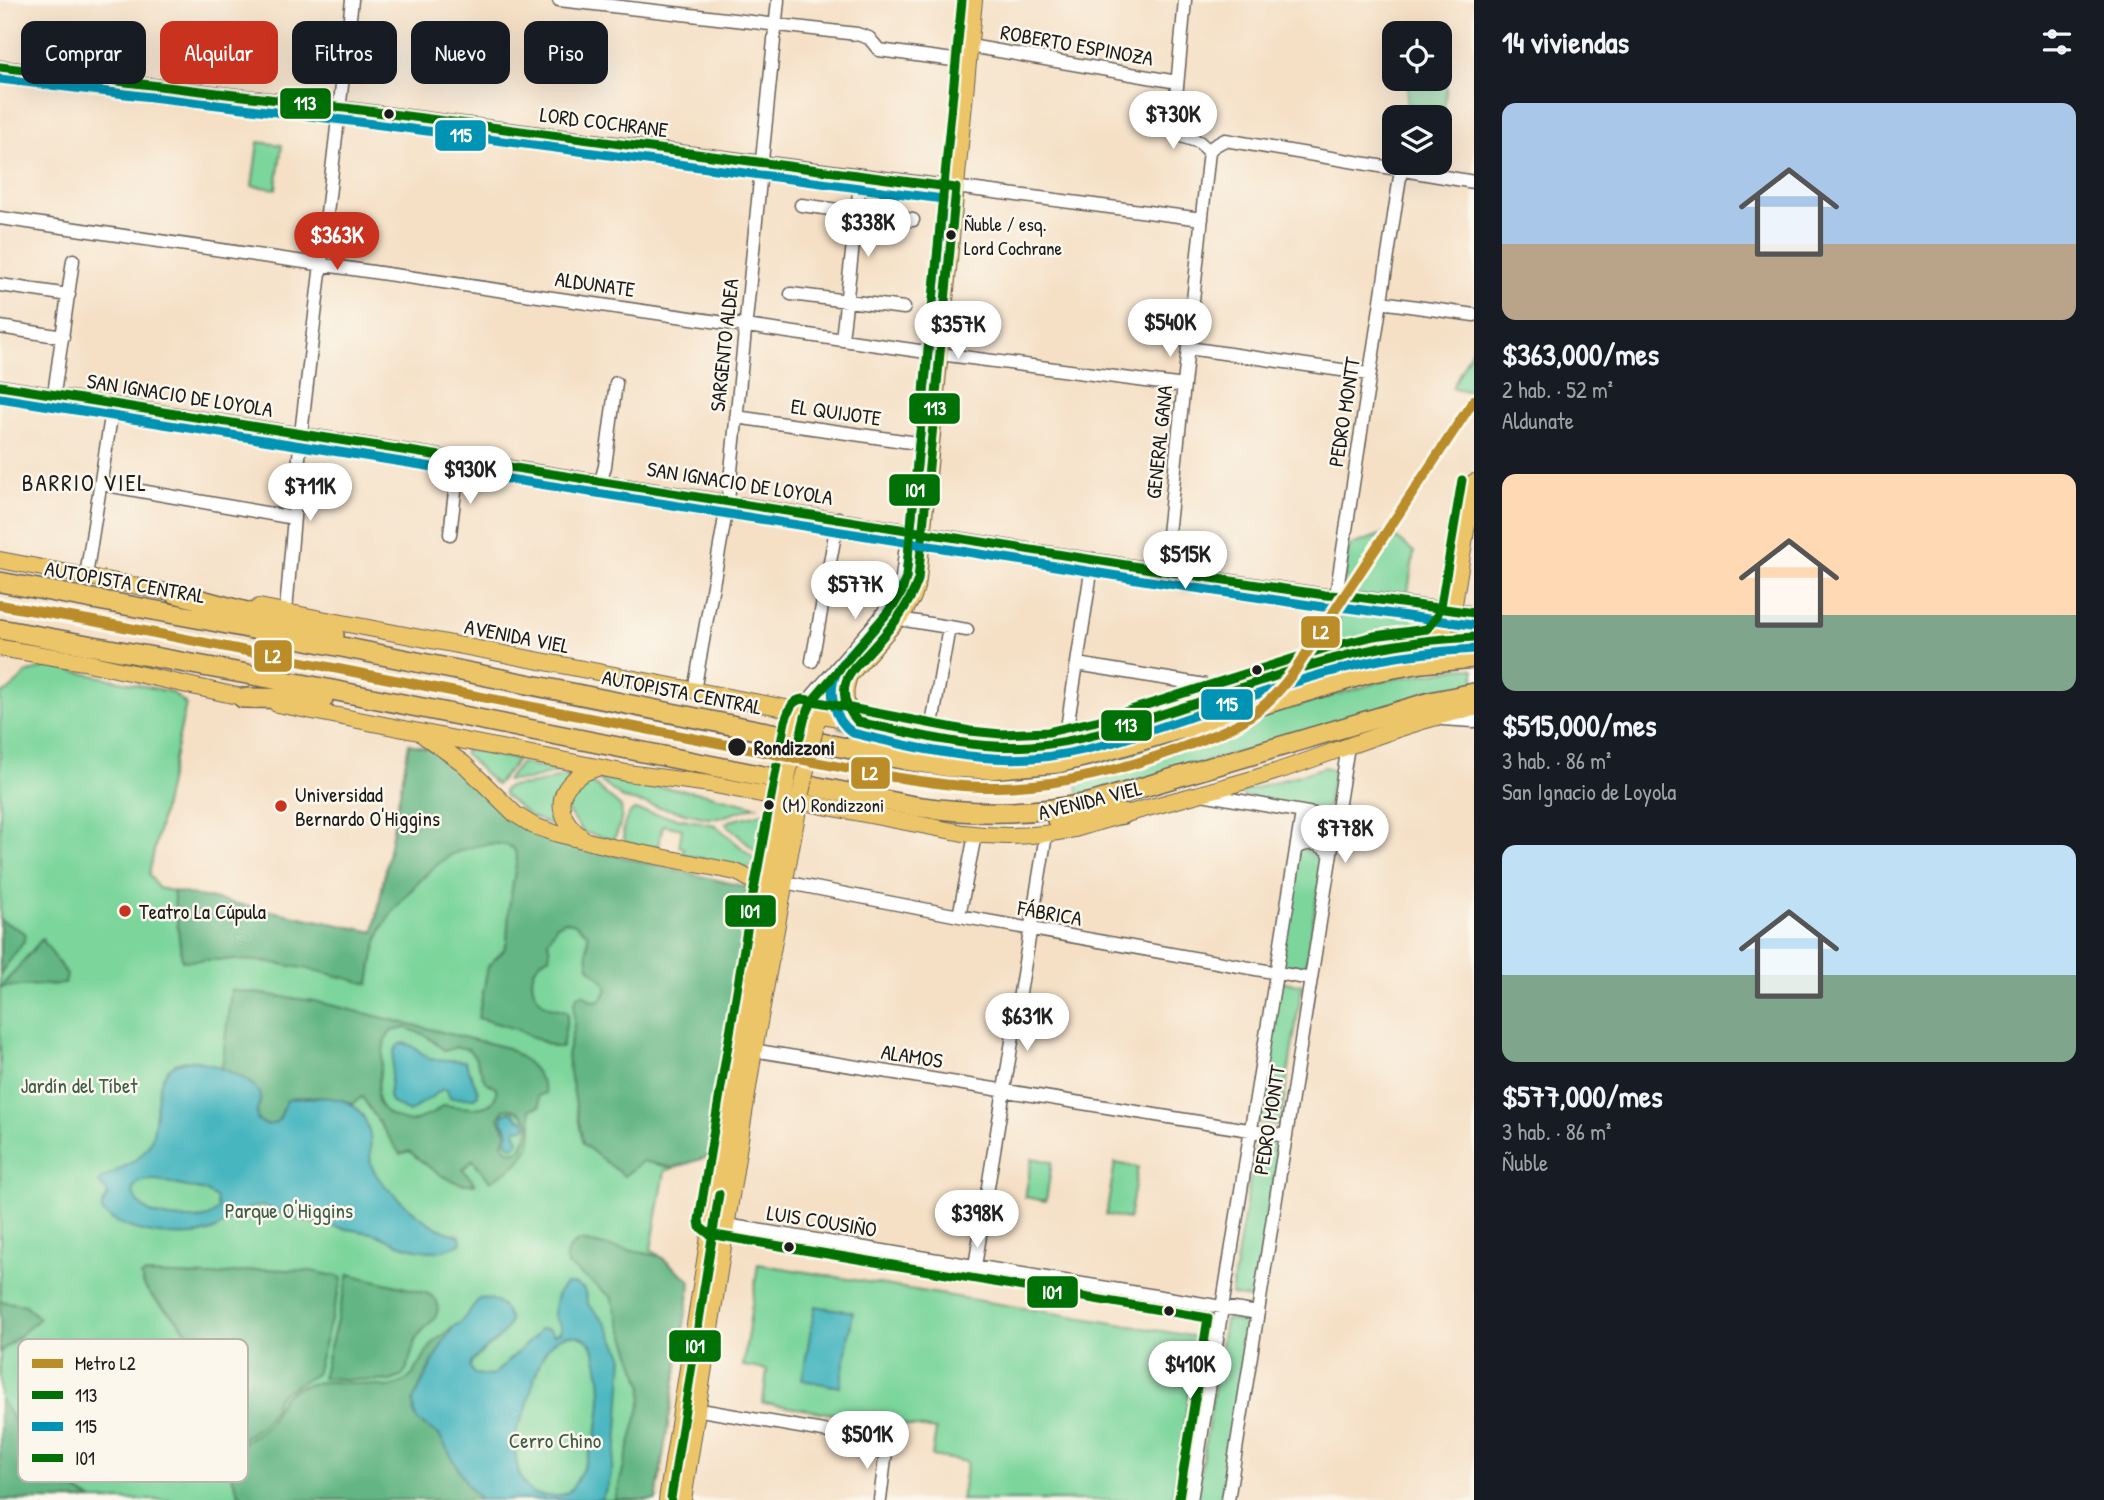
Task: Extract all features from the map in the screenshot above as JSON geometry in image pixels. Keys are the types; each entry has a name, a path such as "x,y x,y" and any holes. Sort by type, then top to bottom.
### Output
{"highway":[{"name":"AUTOPISTA CENTRAL","path":"0,582 207,620 408,662 951,767 1024,767 1079,759 1361,675 1422,663 1474,658"},
{"path":"175,593 331,634 408,662"},
{"path":"0,629 383,701 914,806 1013,819 1051,820 1123,814"},
{"path":"976,813 1047,810 1093,802 1404,710 1474,693"},
{"path":"243,698 383,701"}],"main road":[{"path":"667,1500 689,1408 719,1224 772,856 817,722 828,700 899,619 909,605 918,580 915,530 931,445 974,0"},
{"path":"1434,639 1446,625 1453,610 1474,482"},
{"name":"AVENIDA VIEL","path":"0,560 286,611 694,691 817,722 858,722 968,743 1001,746 1034,746 1099,733 1326,661 1376,648 1434,639 1474,637"},
{"name":"AVENIDA VIEL","path":"0,648 94,664 243,698 646,776 792,796 975,835 1016,837 1046,835 1261,776 1434,718 1474,708"},
{"path":"849,676 845,692 846,704 850,714 858,722"},
{"path":"746,1049 784,882 800,718"},
{"path":"419,732 463,763 524,821 544,831 736,872 757,885 764,902"},
{"path":"588,841 567,823 562,814 562,803 572,782 581,774 599,767"},
{"path":"736,872 756,869 772,856"},
{"path":"683,1500 689,1408"}],"street":[{"path":"286,611 301,434 352,0"},
{"name":"ROBERTO ESPINOZA","path":"559,0 861,35 869,38 876,48 883,51 969,54 1177,82"},
{"name":"SARGENTO ALDEA","path":"694,691 728,501 778,0"},
{"path":"1185,0 1172,125 1175,134 1199,142 1209,151 1225,140 1382,167"},
{"name":"LORD COCHRANE","path":"0,67 341,107 1202,219"},
{"name":"GENERAL GANA","path":"1164,571 1209,151"},
{"path":"842,339 860,175"},
{"name":"PEDRO MONTT","path":"1326,661 1400,175"},
{"path":"1431,175 1474,182"},
{"path":"801,205 913,220"},
{"name":"ALDUNATE","path":"0,218 940,354 1184,386"},
{"path":"54,394 74,260"},
{"path":"0,285 69,295"},
{"path":"791,294 904,307"},
{"path":"1381,302 1474,315"},
{"path":"0,327 63,337"},
{"path":"1188,348 1370,374"},
{"path":"601,481 616,383"},
{"name":"SAN IGNACIO DE LOYOLA","path":"0,386 1164,571 1474,613"},
{"path":"86,576 113,404"},
{"name":"EL QUIJOTE","path":"736,417 931,445"},
{"path":"450,534 459,458"},
{"path":"101,484 294,518"},
{"path":"812,661 838,518"},
{"path":"800,718 814,695 879,619 897,592 915,530"},
{"path":"1065,741 1093,559"},
{"path":"899,619 967,630"},
{"path":"930,736 949,627"},
{"path":"1077,664 1205,685"},
{"path":"1434,718 1474,721"},
{"name":"PEDRO MONTT","path":"1228,1500 1348,746"},
{"name":"AVENIDA VIEL","path":"1198,793 1336,818"},
{"name":"PEDRO MONTT","path":"1191,1500 1301,813"},
{"path":"959,916 975,835"},
{"path":"975,1266 1046,835"},
{"path":"1296,849 1313,843 1330,854"},
{"name":"FÁBRICA","path":"784,882 1311,979"},
{"name":"ALAMOS","path":"746,1049 1286,1136"},
{"name":"LUIS COUSIÑO","path":"719,1224 1258,1314"},
{"path":"689,1408 887,1441 880,1500"}],"green space":[{"path":"1408,91 1446,91 1445,105 1406,104"},
{"path":"258,142 282,145 276,189 252,186"},
{"path":"1474,345 1474,392 1452,388"},
{"path":"1389,532 1414,552 1405,612 1443,617 1426,635 1334,653 1349,546"},
{"name":"Parque O'Higgins","path":"50,666 171,692 186,704 149,874 158,888 374,932 409,744 429,749 553,840 746,887 754,902 713,1155 665,1171 651,1249 691,1281 656,1500 0,1500 0,695 12,688 26,673"},
{"path":"1463,668 1474,669 1474,687 1079,797 1074,770 1387,680"},
{"path":"840,725 967,751 913,748 839,727"},
{"path":"409,744 429,749 456,766 553,840 746,887 754,902 713,1155 672,1168 643,1161 624,1176 583,1144 567,1056 574,1025 574,1005 577,996 583,994 592,1001 600,1000 606,985 589,967 588,934 575,924 565,921 557,925 548,941 549,957 537,965 532,978 538,999 546,1006 566,1011 568,1014 562,1047 554,1047 516,1029 478,1018 488,966 504,950 507,942 509,907 517,858 514,849 507,846 482,845 458,852 422,878 393,912 381,931 369,984 274,963 234,960 182,961 173,891 374,932"},
{"path":"467,749 517,761 496,785 465,754"},
{"path":"521,763 561,771 527,780 506,781"},
{"path":"1325,767 1334,773 1327,809 1323,811 1242,796 1243,792"},
{"path":"572,774 557,828 530,816 504,795 507,787 536,784"},
{"path":"587,778 621,807 620,825 612,840 583,832 566,809 570,792"},
{"path":"596,778 702,793 756,806 719,818 707,818 624,799"},
{"path":"634,810 715,825 756,860 747,869 682,854 684,848 679,846 682,829 663,825 658,846 626,843 624,825"},
{"path":"772,811 764,851 760,855 726,824 729,821"},
{"path":"1303,820 1329,824 1305,970 1279,966"},
{"path":"0,920 26,935 0,974"},
{"path":"42,939 67,975 65,984 1,987"},
{"path":"1278,981 1302,985 1280,1126 1256,1122"},
{"path":"231,990 314,1001 508,1048 532,1067 546,1093 538,1096 540,1106 530,1109 532,1135 530,1145 520,1161 490,1181 473,1160 463,1169 475,1184 466,1184 439,1174 409,1151 400,1154 362,1097 352,1104 322,1097 292,1099 277,1121 269,1125 257,1118 256,1108 260,1098 250,1083 222,1068","holes":["406,1028 425,1035 445,1051 457,1047 468,1049 476,1059 485,1081 496,1088 491,1103 477,1108 443,1105 434,1113 411,1122 399,1119 384,1110 377,1094 385,1039 392,1031","511,1108 520,1112 530,1125 521,1149 513,1151 503,1144 506,1132 499,1118 504,1109"]},
{"path":"1257,1137 1280,1140 1255,1299 1231,1295"},
{"path":"1032,1158 1052,1162 1046,1201 1025,1197"},
{"path":"1115,1163 1138,1167 1129,1219 1106,1215"},
{"path":"580,1241 659,1256 691,1281 656,1500 615,1500 643,1387 611,1297 567,1264 568,1250"},
{"path":"758,1264 1198,1337 1172,1500 961,1500 967,1462 932,1456 936,1430 763,1403 767,1370 743,1366"},
{"path":"266,1269 311,1271 341,1277 342,1280 316,1374 282,1393 262,1425 248,1435 248,1339 190,1339 178,1321 149,1293 141,1276 209,1276"},
{"path":"349,1274 426,1293 436,1301 438,1309 435,1317 418,1336 407,1369 398,1378 390,1381 322,1378"},
{"path":"0,1301 26,1305 39,1319 0,1352"},
{"path":"1225,1320 1247,1323 1248,1326 1221,1500 1196,1500"},
{"path":"453,1327 413,1401 422,1424 439,1435 480,1500 251,1500 239,1495 234,1482 248,1482 248,1439 267,1425 283,1397 306,1385 319,1382 388,1387 397,1385 413,1374 439,1337"},
{"path":"0,1398 18,1425 18,1482 65,1482 93,1500 0,1500"}],"water":[{"path":"404,1043 430,1059 465,1061 478,1095 474,1098 450,1098 447,1090 443,1089 409,1112 392,1103 389,1097 394,1052 398,1045"},
{"path":"195,1060 222,1069 252,1085 260,1099 258,1120 266,1125 279,1120 287,1100 291,1099 329,1098 350,1104 359,1111 365,1121 370,1135 371,1163 376,1175 422,1218 440,1229 460,1236 461,1243 440,1250 418,1249 376,1234 291,1218 270,1207 262,1206 243,1211 220,1227 202,1234 155,1234 111,1219 102,1211 108,1195 99,1183 100,1180 129,1164 147,1148 153,1132 162,1079 174,1065","holes":["156,1180 205,1191 216,1198 218,1209 208,1217 196,1219 154,1214 139,1203 133,1192 138,1183"]},
{"path":"510,1111 519,1119 525,1120 527,1125 516,1129 519,1142 512,1147 506,1142 509,1132 502,1121 503,1114"},
{"path":"575,1284 584,1289 588,1304 606,1324 623,1355 617,1445 609,1483 601,1500 480,1500 469,1487 439,1435 418,1421 413,1401 453,1327 461,1322 479,1299 498,1303 510,1320 498,1339 471,1363 470,1368 474,1374 492,1376 540,1329 549,1329 554,1335 560,1332 561,1326 554,1317 554,1312 556,1298 563,1286","holes":["568,1335 586,1339 594,1352 600,1380 599,1422 592,1448 572,1488 559,1496 540,1495 529,1490 518,1469 515,1452 517,1429 544,1355 558,1339"]},
{"path":"815,1306 853,1312 840,1387 802,1380"}],"metro line":[{"name":"L2","path":"0,605 886,776 942,784 998,787 1070,780 1117,769 1203,739 1229,728 1264,705 1294,672 1474,400"}],"transit line":[{"name":"I01","path":"800,737 813,700 894,605 906,578 962,0"},
{"name":"113","path":"0,67 353,109 956,188 918,580 897,619 848,678 845,698 848,708 858,722 922,736 988,746 1052,744 1115,729 1284,673 1351,654 1411,643 1474,637"},
{"name":"115","path":"0,79 351,121 943,199 906,577 885,616 844,662 834,678 832,696 837,713 853,733 965,756 1010,759 1053,756 1115,742 1332,671 1402,656 1474,649"},
{"name":"113","path":"0,386 1164,571 1325,595 1474,613"},
{"name":"115","path":"0,398 1162,583 1323,607 1349,608 1472,625"},
{"name":"I01","path":"1179,1498 1208,1318 709,1234 700,1227 752,900 785,721 793,704 803,699 970,731 1001,734 1048,732 1096,721 1323,649 1374,636 1427,629 1441,606 1462,480"},
{"name":"I01","path":"671,1498 719,1194"}],"place":[{"name":"Ñuble / esq. Lord Cochrane","path":"951,235"},
{"name":"Rondizzoni","path":"737,747"},
{"name":"(M) Rondizzoni","path":"769,805"},
{"name":"Universidad Bernardo O'Higgins","path":"281,806"},
{"name":"Teatro La Cúpula","path":"125,911"}],"district":[{"name":"BARRIO VIEL","path":"85,482"}],"park label":[{"name":"Jardín del Tíbet","path":"79,1085"},
{"name":"Cerro Chino","path":"555,1440"}]}
